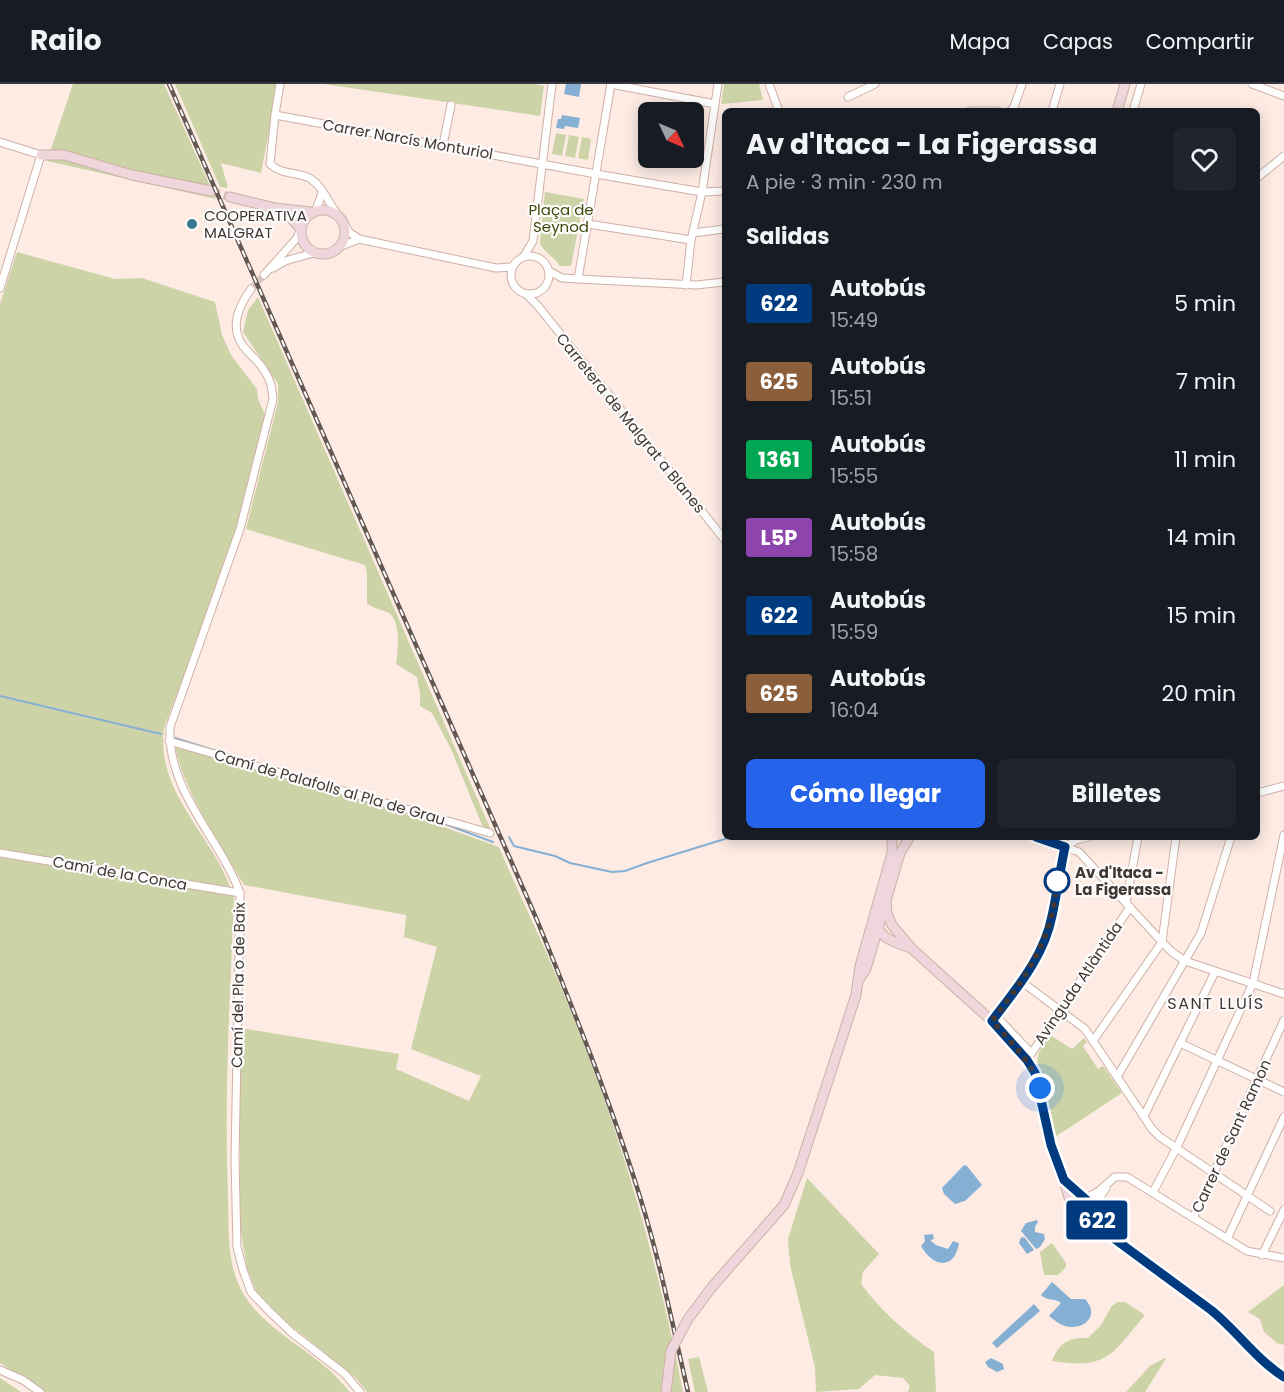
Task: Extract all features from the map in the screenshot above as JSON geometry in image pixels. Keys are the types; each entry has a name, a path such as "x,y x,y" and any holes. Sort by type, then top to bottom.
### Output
{"street":[{"path":"280,84 270,164 281,172 307,177 313,181 349,232 359,239 496,268 513,267"},
{"path":"538,257 533,241 552,84"},
{"path":"578,279 611,84 715,104"},
{"path":"686,285 718,84"},
{"path":"769,84 778,108"},
{"path":"848,97 875,84"},
{"path":"1013,108 1022,84"},
{"path":"1053,108 1060,84"},
{"path":"1118,108 1125,84"},
{"path":"1134,108 1141,84"},
{"path":"1252,84 1267,87 1284,96"},
{"path":"443,145 451,105"},
{"name":"Carrer Narcís Monturiol","path":"275,115 596,174 702,192 722,191"},
{"path":"0,142 40,155 64,155 132,175 211,191"},
{"path":"0,288 40,155"},
{"path":"1260,176 1284,156"},
{"path":"322,193 313,211 304,219 297,238 266,273 285,261 313,253 328,254 359,239"},
{"path":"230,197 275,208 327,210 341,219 345,231 344,240 339,247"},
{"path":"275,208 290,218 300,229 303,244 313,253"},
{"path":"588,224 692,237 722,230"},
{"path":"511,278 516,261 524,256 533,241"},
{"path":"524,256 538,257 545,262 549,271 547,284"},
{"path":"496,268 511,278 516,288 526,294 541,291 547,284 562,278"},
{"path":"549,271 562,278 686,285 722,282"},
{"name":"Camí del Pla o de Baix","path":"251,289 238,309 237,331 244,348 265,371 272,386 273,399 240,529 170,728 169,741 177,777 189,804 234,876 240,893 235,1159 237,1247 240,1259 251,1292 267,1310 292,1333 345,1374 360,1392"},
{"path":"538,306 541,291"},
{"name":"Carretera de Malgrat a Blanes","path":"526,294 722,536"},
{"name":"Camí de Palafolls al Pla de Grau","path":"169,741 490,833"},
{"path":"1260,792 1284,786"},
{"path":"1153,1192 1177,1147 1253,983 1284,835"},
{"path":"859,981 866,969 878,928 892,853 892,840"},
{"path":"666,1392 671,1351 688,1319 712,1287 784,1204 798,1173 854,1002 861,963 900,853 908,840"},
{"path":"1045,840 1079,852 1162,942 1185,961 1284,994"},
{"path":"1065,847 1081,840"},
{"path":"1128,905 1138,840"},
{"path":"1093,1041 1162,942 1176,840"},
{"path":"1118,1077 1201,933 1230,840"},
{"path":"994,1018 1034,963 1052,918 1065,847"},
{"name":"Camí de la Conca","path":"0,853 240,893"},
{"path":"884,896 891,925 911,948 994,1018 1029,1056 1051,1145 1074,1215 1101,1229 1211,1310 1229,1324 1274,1371 1284,1377"},
{"name":"Avinguda Atlàntida","path":"1029,1056 1128,905"},
{"path":"861,963 878,928 891,925"},
{"path":"878,928 881,934 892,941 911,948"},
{"path":"871,953 878,944 892,941"},
{"path":"1144,1116 1215,972"},
{"path":"1022,982 1085,1029 1160,1137 1270,1211"},
{"name":"Carrer de Sant Ramon","path":"1193,1218 1284,1020"},
{"path":"1180,1043 1284,1092"},
{"path":"1227,1239 1284,1117"},
{"path":"1071,1205 1076,1200 1084,1199 1115,1177 1127,1177 1247,1251 1262,1256 1284,1258"},
{"path":"1064,1180 1090,1203 1101,1229"},
{"path":"1081,1219 1087,1218 1109,1183"},
{"path":"1262,1256 1282,1219 1284,1210"},
{"path":"0,1370 23,1380 40,1392"}],"green space":[{"path":"73,84 164,84 216,199 47,161"},
{"path":"175,84 278,84 261,173 221,163 228,188 220,187"},
{"path":"324,84 535,84 544,86 540,116"},
{"path":"724,84 759,84 763,100 721,104"},
{"path":"556,133 566,135 562,156 552,154"},
{"path":"569,135 579,137 575,158 565,156"},
{"path":"582,137 591,139 588,160 578,158"},
{"name":"Plaça de Seynod","path":"545,192 584,199 571,266 560,266 540,243"},
{"path":"17,252 115,279 142,278 215,302 222,335 231,355 257,389 258,399 266,417 237,528 164,728 164,752 169,774 178,795 226,876 234,898 227,1121 229,1233 234,1270 243,1293 260,1315 328,1369 350,1392 44,1392 0,1363 0,304"},
{"path":"258,297 491,830 484,830 451,749 432,713 420,706 417,677 396,664 397,629 389,613 367,603 365,565 246,529 278,402 278,384 243,332 248,310"},
{"path":"175,746 379,806 499,847 557,978 619,1142 661,1291 683,1392 367,1392 355,1377 285,1321 257,1293 247,1268 240,1226 240,1028 399,1054 396,1069 469,1101 481,1076 411,1049 437,947 404,937 406,915 244,885 194,800"},
{"path":"1050,1035 1072,1049 1084,1038 1087,1042 1083,1046 1098,1069 1103,1066 1122,1093 1055,1137 1038,1074 1038,1056"},
{"path":"807,1178 879,1254 863,1272 861,1284 895,1321 934,1352 936,1392 908,1392 910,1386 903,1378 875,1375 859,1389 816,1392 815,1367 790,1265 788,1239"},
{"path":"1052,1243 1066,1263 1066,1267 1058,1275 1044,1275 1040,1252"},
{"path":"1284,1285 1284,1345 1277,1343 1264,1332 1260,1319 1248,1312"},
{"path":"1117,1302 1125,1302 1145,1315 1116,1349 1097,1361 1071,1363 1052,1361 1065,1342 1088,1338 1101,1325 1112,1306"},
{"path":"699,1357 708,1392 695,1392 688,1359"},
{"path":"1167,1357 1145,1392 1126,1392 1150,1366"},
{"path":"0,1378 21,1392 0,1392"}],"water":[{"path":"566,84 581,84 579,97 564,94"},
{"path":"562,115 580,118 578,128 565,126 564,129 556,128 558,119 561,119"},
{"path":"964,1165 982,1185 965,1201 955,1204 944,1194 942,1188"},
{"path":"1037,1220 1035,1232 1044,1234 1045,1239 1036,1249 1021,1231 1026,1223"},
{"path":"933,1234 934,1239 930,1240 936,1245 948,1249 953,1241 959,1243 957,1252 948,1262 937,1262 931,1259 921,1246 925,1241 924,1235"},
{"path":"1021,1237 1025,1238 1034,1250 1027,1254 1019,1243"},
{"path":"1052,1282 1071,1299 1085,1299 1091,1311 1088,1321 1072,1327 1065,1326 1049,1316 1061,1303 1041,1295"},
{"path":"1034,1304 1040,1311 997,1348 992,1343"},
{"path":"991,1358 1003,1364 1004,1369 997,1372 988,1367 985,1362"}],"waterway":[{"path":"0,696 161,734"},
{"path":"175,738 226,754"},
{"path":"437,821 493,842"},
{"path":"509,837 514,846 555,856 570,863 612,872 625,871 722,840"}],"tunnel":[{"path":"211,191 230,197"},
{"path":"251,289 264,275"}],"railway":[{"path":"169,84 565,988 640,1197 660,1270 688,1392"}],"bus line":[{"name":"622","path":"1045,840 1065,847 1052,918 1034,963 992,1021 1027,1060 1035,1073 1051,1145 1064,1180 1088,1200 1101,1229 1229,1324 1274,1371 1284,1377"}],"place":[{"name":"COOPERATIVA MALGRAT","path":"192,224"},
{"name":"Av d'Itaca - La Figerassa","path":"1057,881"}],"district":[{"name":"SANT LLUÍS","path":"1216,1003"}],"route":[{"path":"1040,1088 1027,1060 992,1021 1034,963 1052,918 1057,881"}]}
